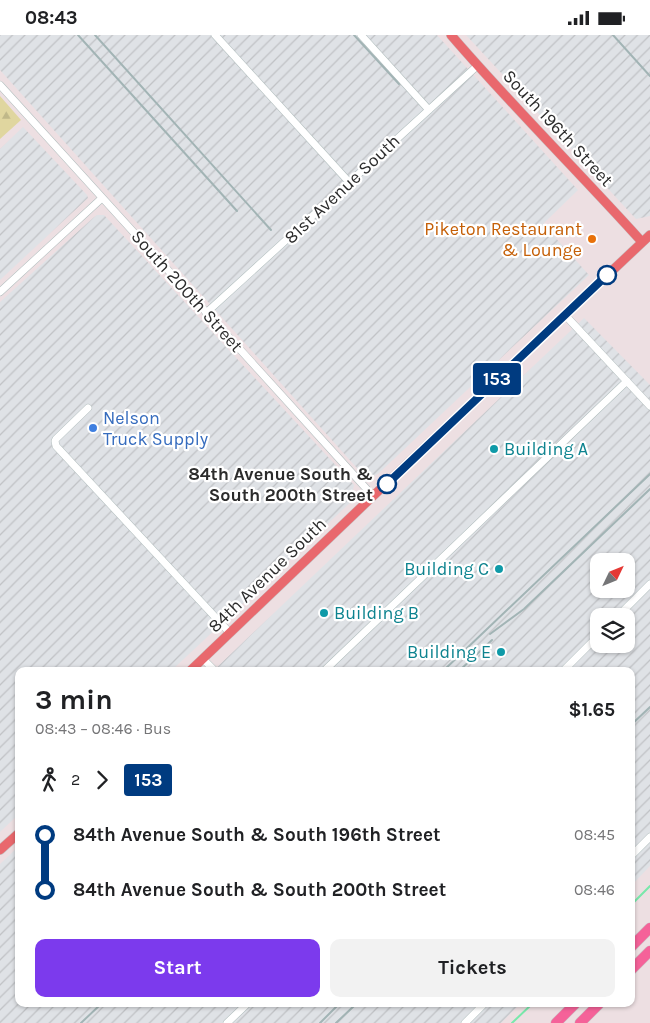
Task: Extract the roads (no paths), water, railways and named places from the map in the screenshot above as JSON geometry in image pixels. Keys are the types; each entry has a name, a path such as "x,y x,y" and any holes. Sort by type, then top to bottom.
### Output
{"highway":[{"path":"635,943 650,928"},
{"path":"635,966 650,951"},
{"path":"556,1023 572,1007"},
{"path":"580,1023 596,1007"}],"main road":[{"name":"South 196th Street","path":"451,35 518,111 642,242"},
{"name":"84th Avenue South","path":"194,667 650,235"},
{"path":"0,850 15,837"}],"street":[{"path":"215,35 349,183"},
{"path":"361,35 429,110"},
{"name":"81st Avenue South","path":"206,313 477,65"},
{"name":"South 200th Street","path":"0,85 373,496"},
{"path":"0,291 102,198"},
{"path":"565,315 650,405"},
{"path":"328,667 627,381"},
{"path":"88,409 56,439 56,446 230,633"},
{"path":"626,608 650,584"},
{"path":"567,667 590,644"},
{"path":"203,659 211,667"},
{"path":"635,852 650,837"},
{"path":"228,1023 245,1007"},
{"path":"465,1023 481,1007"}],"waterway":[{"path":"635,901 650,886"},
{"path":"512,1023 529,1007"}],"railway":[{"path":"78,35 237,211"},
{"path":"95,35 271,230"},
{"path":"354,35 399,84"},
{"path":"613,35 650,76"},
{"path":"447,667 650,474"},
{"path":"490,634 524,609 650,489"},
{"path":"463,667 492,640"},
{"path":"635,721 650,707"},
{"path":"81,1023 98,1007"},
{"path":"320,1023 336,1007"},
{"path":"336,1023 353,1007"}],"place":[{"name":"Piketon Restaurant & Lounge","path":"592,239"},
{"name":"Nelson Truck Supply","path":"93,428"},
{"name":"Building A","path":"494,449"},
{"name":"84th Avenue South & South 200th Street","path":"387,484"},
{"name":"Building C","path":"499,569"},
{"name":"Building B","path":"324,613"},
{"name":"Building E","path":"501,652"}]}
